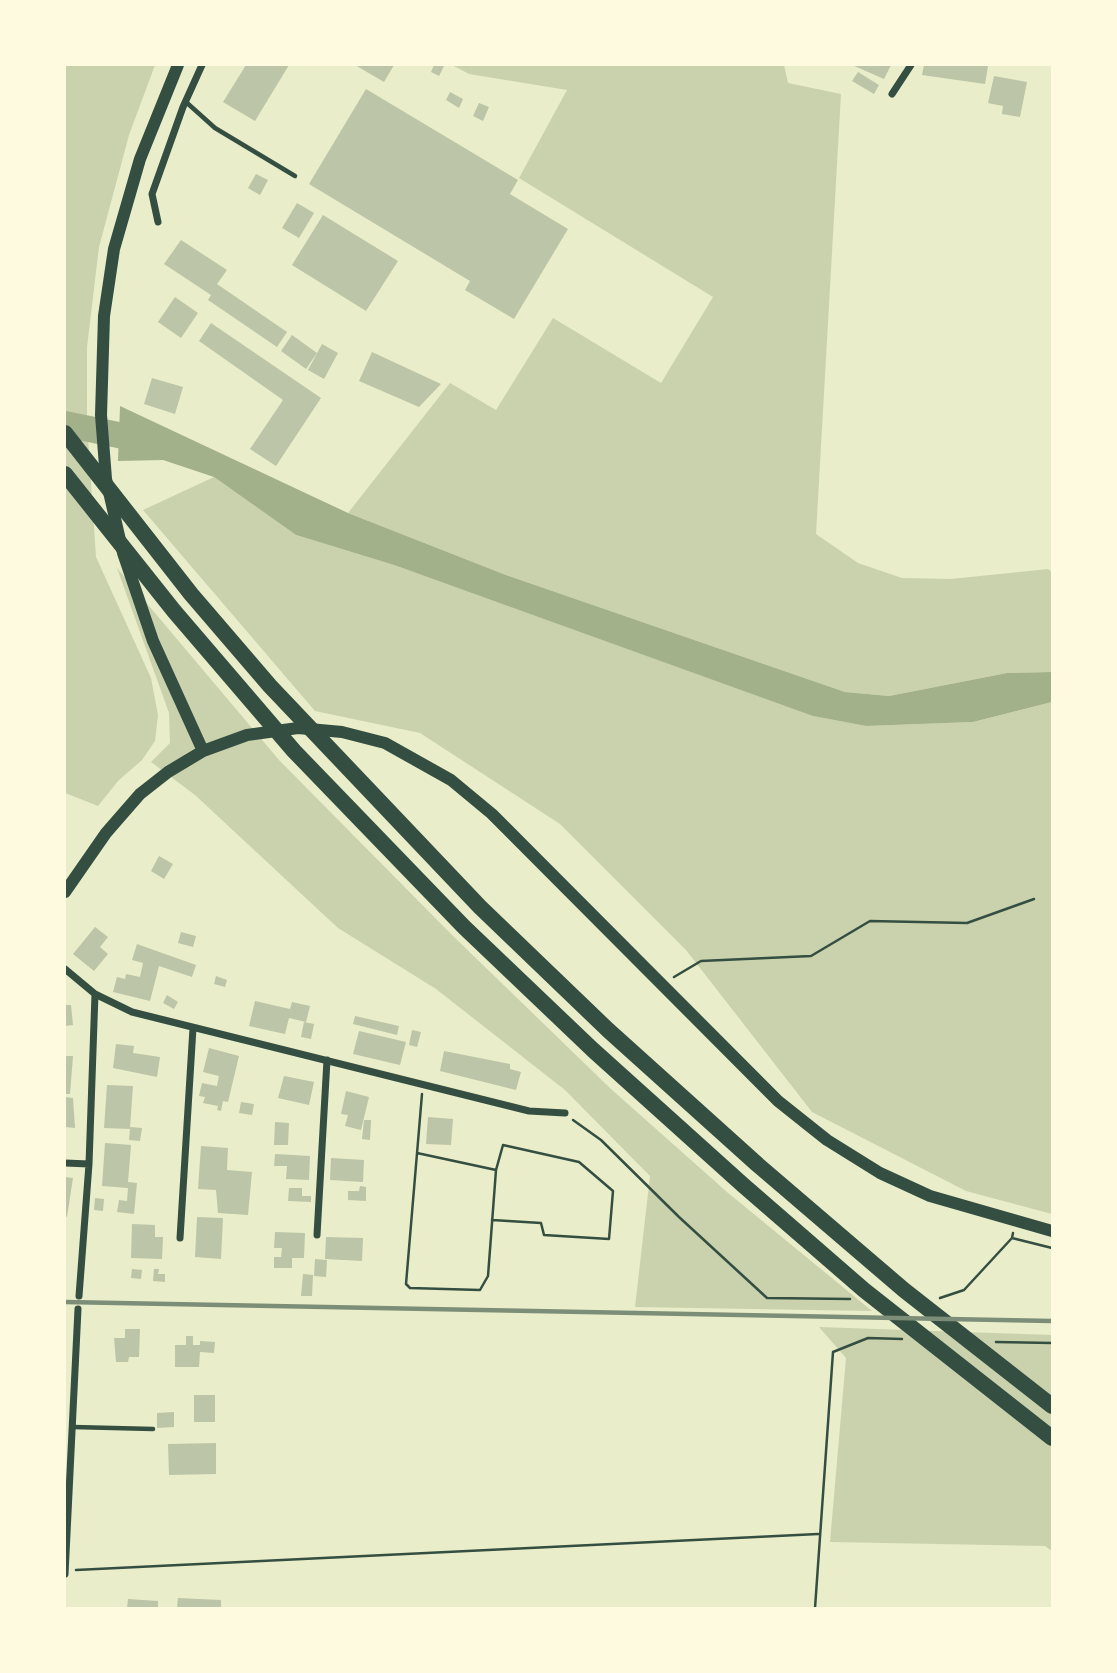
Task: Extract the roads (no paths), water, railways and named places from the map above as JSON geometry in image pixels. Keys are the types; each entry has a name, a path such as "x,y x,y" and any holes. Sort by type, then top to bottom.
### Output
{"highway":[{"path":"65,432 191,594 340,764 480,908 608,1030 904,1290 1052,1406"},
{"path":"65,474 174,611 294,751 464,927 593,1050 863,1295 946,1355 1052,1438"}],"main road":[{"path":"178,65 140,159 120,226 104,316 101,384 103,452 111,508 133,587 153,641 203,751"},
{"path":"65,892 106,833 140,794 168,772 203,751 247,735 298,728 364,736 406,752 450,780 492,814 778,1101 853,1158 904,1185 942,1201 1052,1231"}],"street":[{"path":"158,222 152,194 185,101 202,65"},
{"path":"892,94 911,65"},
{"path":"66,970 94,994 132,1012 529,1111 565,1114"},
{"path":"79,1296 89,1164 94,994"},
{"path":"180,1238 193,1028"},
{"path":"317,1235 327,1060"},
{"path":"65,1163 89,1164"},
{"path":"65,1572 78,1309"},
{"path":"65,1411 74,1411"}],"lane":[{"path":"185,101 215,128 295,176"},
{"path":"73,1427 153,1429"}],"waterway":[{"path":"65,424 152,442"}],"railway":[{"path":"65,1302 1052,1321"}]}
